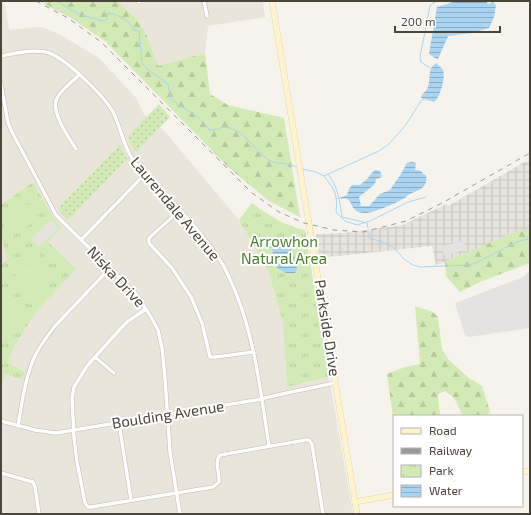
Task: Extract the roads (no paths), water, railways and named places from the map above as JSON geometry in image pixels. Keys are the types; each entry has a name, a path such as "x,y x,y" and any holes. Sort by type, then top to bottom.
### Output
{"main road":[{"name":"Parkside Drive","path":"272,1 357,514"},
{"path":"355,502 393,495"}],"street":[{"path":"204,1 206,16"},
{"name":"Laurendale Avenue","path":"1,56 31,50 50,53 58,56 79,75 102,97 110,107 128,152 145,174 202,236 228,273 240,301 254,352 269,446"},
{"path":"76,149 57,115 55,106 60,95 79,75"},
{"name":"Niska Drive","path":"1,84 3,108 8,123 56,215 136,294 158,330 162,348 170,452 180,514"},
{"path":"81,240 145,174"},
{"path":"180,211 149,238 150,243 172,268 191,297 202,322 210,357 254,352"},
{"path":"18,426 28,377 36,354 55,326 110,268"},
{"path":"146,309 127,322 83,370 73,392 72,404 77,462 85,504 91,507 213,487 218,484 220,480 217,458 220,455 306,440 311,441 312,444 322,514"},
{"path":"95,357 114,373"},
{"name":"Boulding Avenue","path":"1,421 51,433 262,399 336,383"},
{"path":"118,423 131,500"},
{"path":"1,473 33,482 38,514"}],"water":[{"path":"456,1 486,1 488,4 493,2 496,5 494,17 489,28 473,33 448,36 438,59 435,58 429,54 437,7"},
{"path":"437,63 443,70 444,77 440,92 434,102 421,98 428,87 432,67"},
{"path":"407,163 416,163 415,170 421,171 426,175 426,183 421,189 409,194 400,201 378,210 365,213 354,209 347,199 337,199 347,195 352,185 360,185 375,170 380,171 382,176 376,179 375,184 359,197 361,206 369,206 380,194 390,190"},
{"path":"266,236 291,250 297,264 295,273 286,273 277,268 277,261 275,256 272,255 272,248 268,247 263,240"}],"waterway":[{"path":"57,1 73,11 103,21 107,19 107,13 123,18 132,26 134,30 139,31 142,63 147,69 168,84 171,99 197,116 209,130 224,127 230,128 242,134 267,159 297,167"},
{"path":"430,68 421,62 420,57 430,6 437,1"},
{"path":"302,169 316,172 324,176 379,151 389,144 405,126 421,101 424,99"},
{"path":"328,174 336,189 342,217 367,223 368,228"},
{"path":"324,176 335,193 337,201 336,212 345,221 357,225 370,221 408,202 426,197"},
{"path":"369,233 369,238 383,242 394,248 404,259 413,265 420,267 471,265 519,241 530,239"}],"railway":[{"path":"36,1 68,18 101,42 252,193 279,212 304,223 334,230 363,232 406,221 442,203 530,153"}],"park label":[{"name":"Arrowhon Natural Area","path":"284,250"}]}
